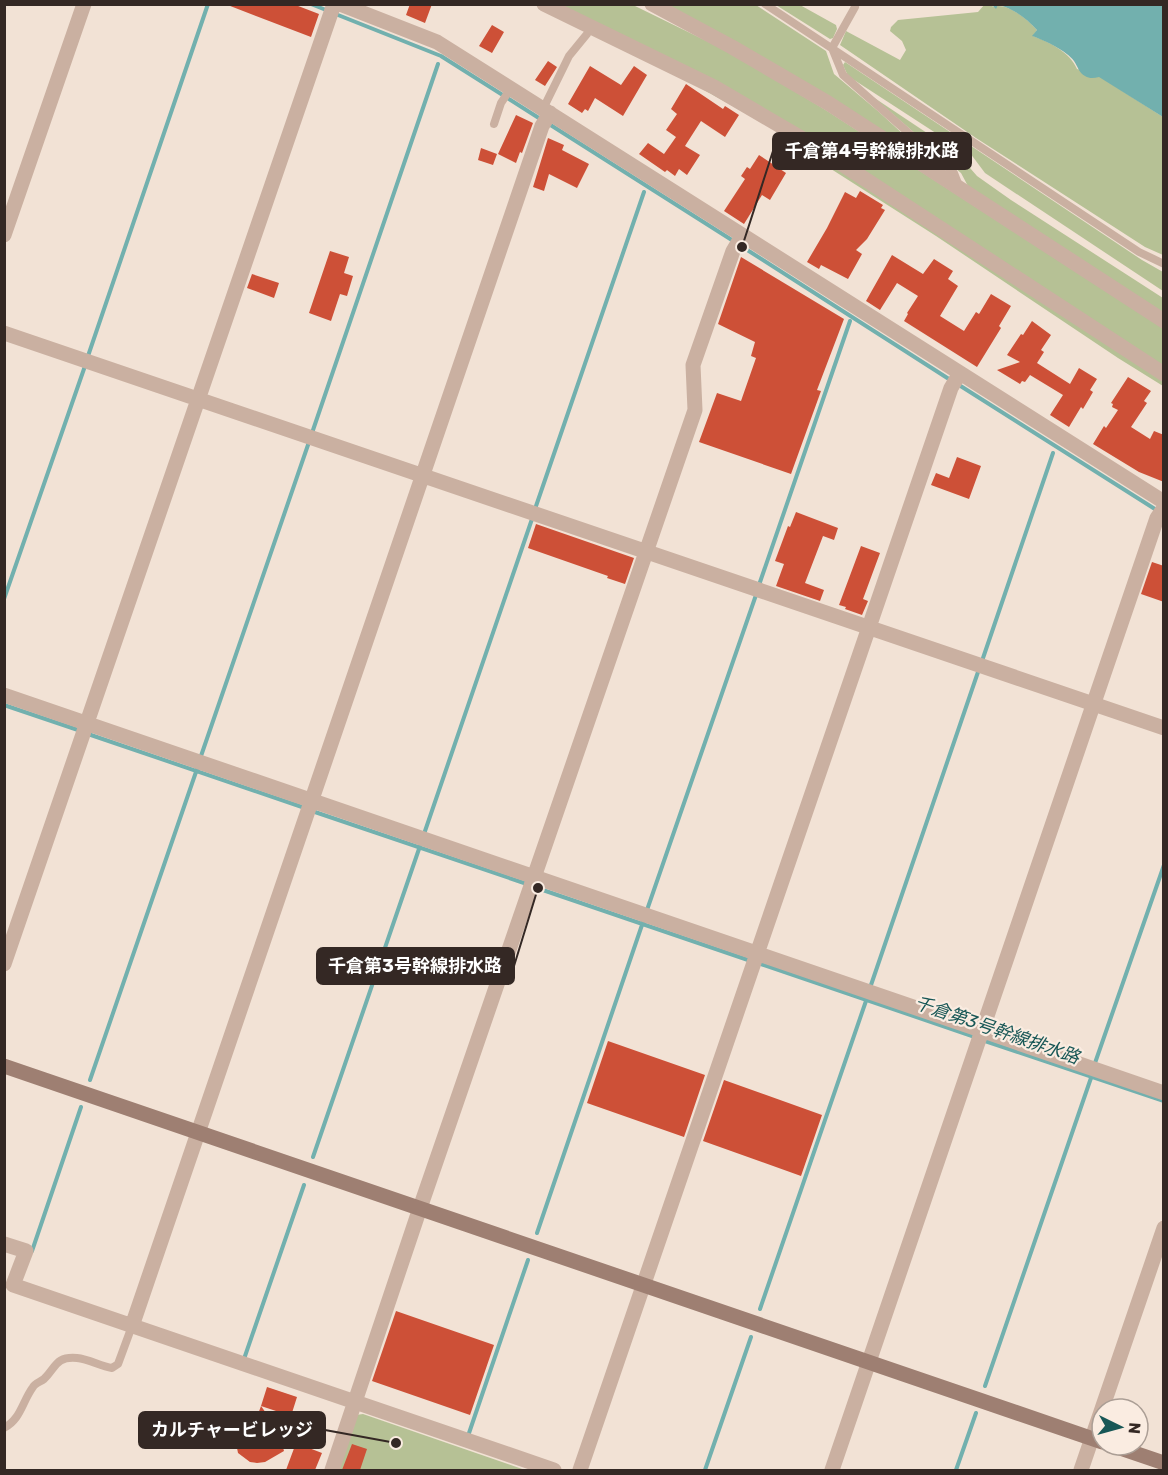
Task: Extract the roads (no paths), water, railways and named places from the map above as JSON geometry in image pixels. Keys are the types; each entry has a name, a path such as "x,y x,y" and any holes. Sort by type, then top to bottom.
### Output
{"street":[{"path":"4,235 84,4"},
{"path":"544,4 714,87 808,142 1164,374"},
{"path":"652,4 828,103 1164,321"},
{"path":"4,964 334,8 437,42 546,116 956,379 1164,502"},
{"path":"132,1326 308,806 546,116"},
{"path":"332,1470 695,410 693,364 739,241"},
{"path":"4,333 1164,728"},
{"path":"580,1470 956,379"},
{"path":"832,1470 1160,513"},
{"path":"4,695 85,730 980,1036 1164,1093"},
{"path":"4,1066 1090,1438"},
{"path":"1111,1397 1164,1228"},
{"path":"4,1244 26,1251 13,1285 554,1470"},
{"path":"1081,1470 1090,1453"},
{"path":"1146,1457 1164,1463"}],"lane":[{"path":"765,4 1129,246 1164,264"},
{"path":"832,48 855,7"},
{"path":"546,116 569,56 591,26"},
{"path":"832,48 843,75 954,173 960,188"},
{"path":"494,124 501,103 510,90"},
{"path":"4,1428 15,1422 34,1385 45,1378 54,1364 75,1357 104,1367 112,1368 118,1364 132,1326"}],"water":[{"path":"998,5 1163,5 1163,117 1099,77 1090,78 1083,75 1066,53 1032,36 1037,30 1024,18"}],"waterway":[{"path":"88,356 208,4"},
{"path":"311,4 326,10"},
{"path":"333,13 441,56 542,120"},
{"path":"312,433 438,64"},
{"path":"549,124 735,242"},
{"path":"535,509 644,192"},
{"path":"741,246 952,381"},
{"path":"759,585 850,321"},
{"path":"4,599 85,366"},
{"path":"959,385 1158,511"},
{"path":"201,756 309,442"},
{"path":"982,661 1053,453"},
{"path":"424,834 532,519"},
{"path":"647,910 756,595"},
{"path":"871,985 978,672"},
{"name":"千倉第3号幹線排水路","path":"4,705 81,731"},
{"name":"千倉第3号幹線排水路","path":"88,734 305,808"},
{"path":"90,1080 197,769"},
{"name":"千倉第3号幹線排水路","path":"312,811 527,884"},
{"path":"313,1157 420,846"},
{"path":"1095,1063 1164,865"},
{"name":"千倉第3号幹線排水路","path":"534,887 751,961"},
{"path":"537,1233 643,922"},
{"name":"千倉第3号幹線排水路","path":"758,963 975,1037"},
{"path":"760,1309 867,998"},
{"name":"千倉第3号幹線排水路","path":"982,1040 1164,1101"},
{"path":"985,1386 1092,1075"},
{"path":"32,1251 81,1107"},
{"path":"244,1359 304,1185"},
{"path":"468,1436 528,1260"},
{"path":"705,1470 751,1337"},
{"path":"956,1470 976,1413"}],"place":[{"name":"千倉第4号幹線排水路","path":"742,247"},
{"name":"千倉第3号幹線排水路","path":"538,888"},
{"name":"カルチャービレッジ","path":"396,1443"}]}
